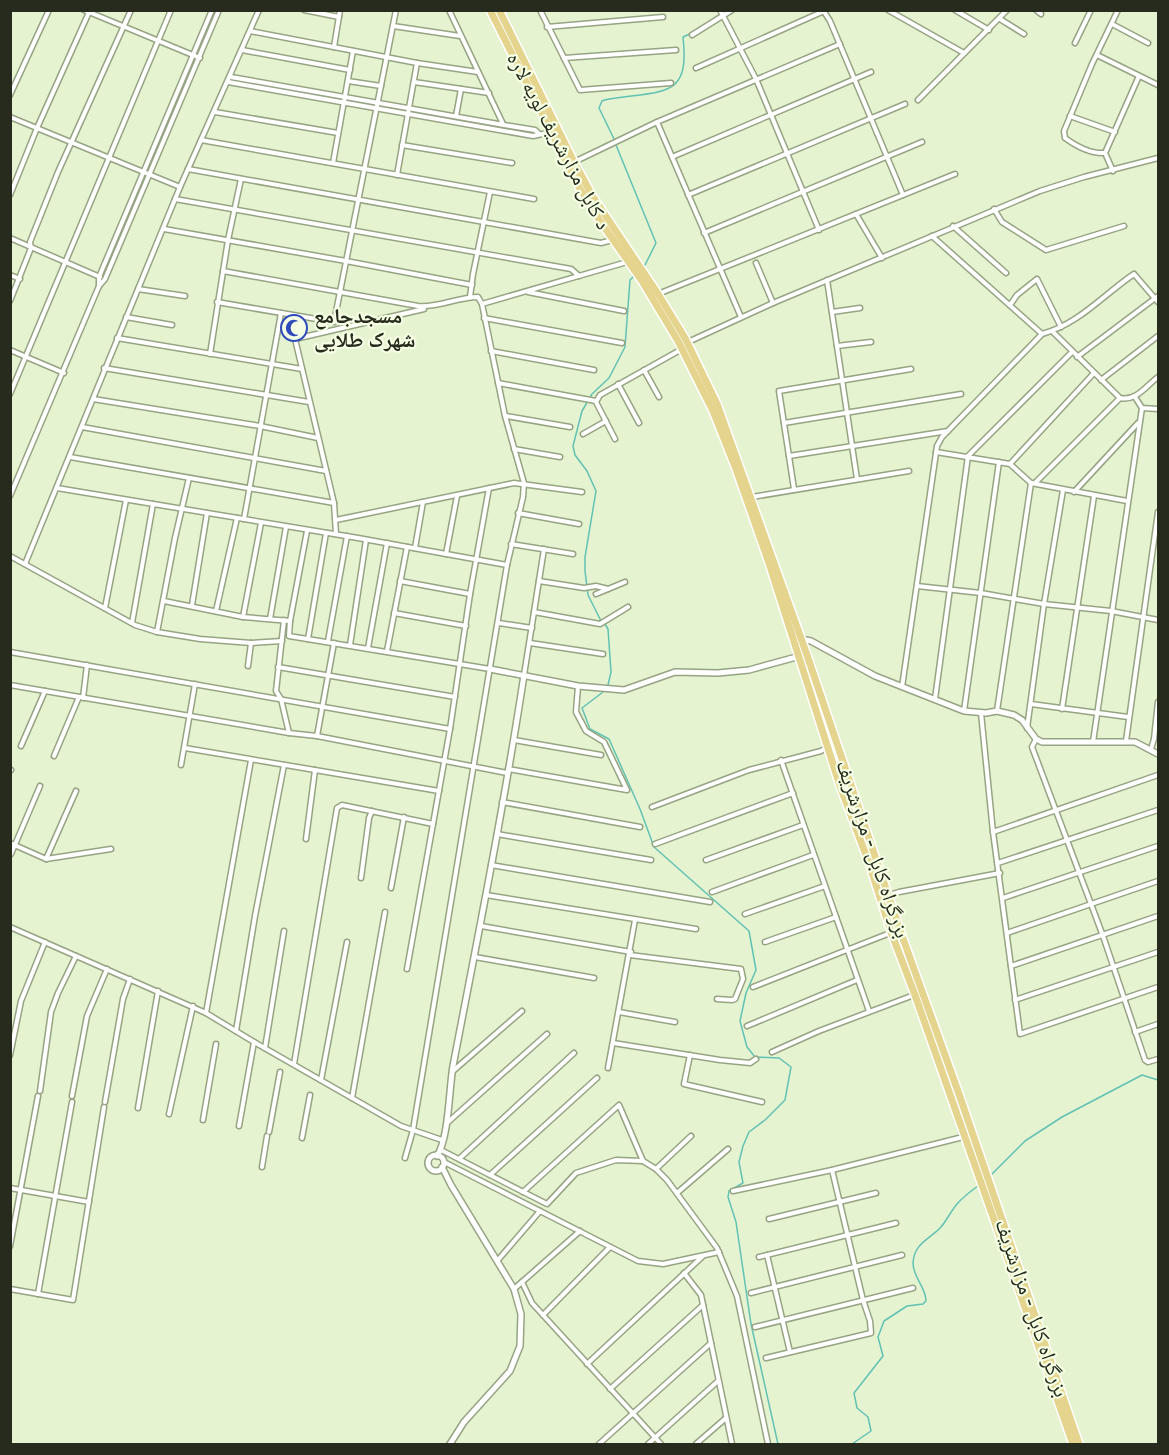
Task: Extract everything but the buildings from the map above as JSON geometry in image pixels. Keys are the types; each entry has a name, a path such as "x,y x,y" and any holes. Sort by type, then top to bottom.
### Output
{"highway":[{"name":"د کابل مزارشریف لویه لاره","path":"490,10 613,240 636,268"},
{"name":"د کابل مزارشریف لویه لاره","path":"499,10 554,131 574,162 582,185 636,268"},
{"name":"بزرگراه کابل - مزارشریف","path":"636,268 658,298 717,404 799,641 807,654 1079,1444"},
{"name":"بزرگراه کابل - مزارشریف","path":"728,440 752,497 758,522"},
{"name":"بزرگراه کابل - مزارشریف","path":"799,641 799,656 891,932 1073,1444"}],"street":[{"path":"10,95 50,10"},
{"path":"10,301 31,248 30,242 131,10"},
{"path":"10,394 171,10"},
{"path":"99,286 99,277 212,10"},
{"path":"10,496 219,10"},
{"path":"25,564 180,187 259,10"},
{"path":"304,10 339,17"},
{"path":"334,48 340,10"},
{"path":"217,302 334,322 396,10"},
{"path":"449,10 508,131"},
{"path":"540,10 580,90 671,83"},
{"path":"720,10 756,79 819,230"},
{"path":"692,35 732,10"},
{"path":"888,10 964,53"},
{"path":"955,10 989,30"},
{"path":"918,100 1007,10"},
{"path":"1036,10 1041,14"},
{"path":"1105,153 1087,150 1065,138 1064,131 1118,10"},
{"path":"10,195 88,11 200,58"},
{"path":"696,68 823,11 830,21 903,195"},
{"path":"1075,43 1090,11"},
{"path":"547,27 663,17"},
{"path":"1000,19 1024,34"},
{"path":"1112,24 1148,43"},
{"path":"393,26 461,36"},
{"path":"250,31 417,63 478,72"},
{"path":"574,162 756,79 840,44"},
{"path":"242,50 350,70"},
{"path":"564,58 676,50"},
{"path":"333,164 353,51"},
{"path":"1097,55 1158,85"},
{"path":"397,175 417,63"},
{"path":"672,158 871,72"},
{"path":"1113,171 1105,153 1139,76"},
{"path":"231,77 408,114 533,136 554,131"},
{"path":"348,81 381,86"},
{"path":"228,82 344,100"},
{"path":"414,82 490,93"},
{"path":"456,116 461,89"},
{"path":"688,195 905,104"},
{"path":"377,106 409,108 456,116 535,130 540,134"},
{"path":"214,112 338,133"},
{"path":"1070,116 1114,132"},
{"path":"10,117 180,187"},
{"path":"657,123 741,317"},
{"path":"201,141 534,200"},
{"path":"704,233 922,142"},
{"path":"402,145 512,164"},
{"path":"595,400 601,393 644,370 683,342 773,303 994,209 1084,177 1158,158"},
{"path":"188,169 601,243 613,240"},
{"path":"658,298 720,270 955,174"},
{"path":"210,354 233,210 241,179"},
{"path":"470,297 490,192"},
{"path":"175,199 571,269 579,276"},
{"path":"994,209 1002,222 1046,250 1124,226"},
{"path":"856,214 882,258"},
{"path":"953,226 1006,273"},
{"path":"164,229 472,285"},
{"path":"932,236 1042,334"},
{"path":"10,238 105,279"},
{"path":"482,304 628,261"},
{"path":"756,263 773,303"},
{"path":"223,271 428,308"},
{"path":"902,687 937,446 1042,334 1053,331 1092,309 1134,274 1158,299 1077,357"},
{"path":"10,275 20,279"},
{"path":"1010,305 1017,295 1037,279 1060,327"},
{"path":"827,280 856,479"},
{"path":"138,289 185,296"},
{"path":"527,292 624,310"},
{"path":"336,534 334,503 295,339 470,297 479,298 505,416 524,483 507,565 413,1130 405,1158"},
{"path":"832,312 860,308"},
{"path":"244,519 281,313"},
{"path":"126,316 172,325"},
{"path":"484,318 622,343"},
{"path":"1053,331 1120,398 1135,397 1158,376"},
{"path":"1101,380 1158,336"},
{"path":"117,338 302,369"},
{"path":"837,346 872,342"},
{"path":"10,350 64,373"},
{"path":"491,351 594,370"},
{"path":"935,699 968,456 1072,352"},
{"path":"104,368 309,402"},
{"path":"794,489 780,390 912,369"},
{"path":"644,370 658,397"},
{"path":"1010,464 1094,373"},
{"path":"498,383 595,400 615,439"},
{"path":"618,384 639,423"},
{"path":"784,423 961,394"},
{"path":"1093,743 1095,714 1142,408 1135,397"},
{"path":"997,711 1033,483 1120,398"},
{"path":"93,399 260,426 318,438"},
{"path":"1142,408 1158,409"},
{"path":"505,416 570,427"},
{"path":"583,434 606,421"},
{"path":"1073,492 1139,422"},
{"path":"82,427 326,471"},
{"path":"789,456 949,431"},
{"path":"514,449 560,457"},
{"path":"936,452 1010,464 1033,483 1127,501"},
{"path":"70,457 334,503"},
{"path":"964,711 999,462"},
{"path":"752,497 909,471"},
{"path":"158,632 175,538 189,478"},
{"path":"336,520 489,488 524,483 582,492"},
{"path":"57,488 507,565"},
{"path":"407,969 450,729 470,594 489,488"},
{"path":"1027,729 1044,604 1063,490"},
{"path":"446,554 457,496"},
{"path":"1062,709 1094,496"},
{"path":"105,608 126,499"},
{"path":"415,548 423,502"},
{"path":"132,623 153,504"},
{"path":"1126,741 1158,512"},
{"path":"192,605 207,513"},
{"path":"518,513 579,524"},
{"path":"216,611 237,518"},
{"path":"243,616 262,523"},
{"path":"270,619 286,527"},
{"path":"289,733 276,691 278,667 307,531"},
{"path":"308,639 326,533"},
{"path":"328,641 347,536"},
{"path":"350,645 366,540"},
{"path":"368,648 387,543"},
{"path":"511,544 573,554"},
{"path":"387,651 407,547"},
{"path":"450,1444 464,1422 510,1371 520,1346 520,1314 514,1289 451,1185 439,1153 514,740 544,549"},
{"path":"10,556 132,623 158,632 200,639 251,643 282,641"},
{"path":"400,581 470,594"},
{"path":"538,581 608,589"},
{"path":"596,594 625,582"},
{"path":"916,586 1111,611 1158,620"},
{"path":"164,601 243,616 287,621"},
{"path":"534,612 601,624 628,607"},
{"path":"394,613 466,626"},
{"path":"287,621 289,636 387,651 578,686 624,690 675,672 718,673 749,670 807,654"},
{"path":"499,623 532,628"},
{"path":"799,641 811,641 865,671 964,711 981,713 997,711 1020,718 1036,740 1042,742 1126,741 1135,742 1158,754"},
{"path":"248,666 251,643"},
{"path":"317,736 334,643"},
{"path":"530,643 603,654"},
{"path":"10,652 450,729"},
{"path":"54,756 81,697 87,665"},
{"path":"278,667 455,698"},
{"path":"181,765 195,684"},
{"path":"11,685 317,736 473,767 627,790 604,742 586,731 576,712 578,686"},
{"path":"21,746 45,691"},
{"path":"1151,749 1158,702"},
{"path":"1031,704 1128,717"},
{"path":"981,713 993,832 1020,1034 1158,987"},
{"path":"514,740 601,755"},
{"path":"1036,740 1032,747 1103,936 1144,1060 1148,1062 1158,1059"},
{"path":"652,807 781,760 821,751 828,747"},
{"path":"185,748 439,791"},
{"path":"207,1013 251,760"},
{"path":"781,760 869,1011"},
{"path":"236,1032 255,916 284,765"},
{"path":"306,839 315,770"},
{"path":"993,832 1158,775"},
{"path":"11,854 13,844 40,786"},
{"path":"46,859 76,790"},
{"path":"655,844 793,793"},
{"path":"501,802 640,827"},
{"path":"294,1064 337,808 342,805 433,824"},
{"path":"998,863 1158,810"},
{"path":"361,878 369,818 372,811"},
{"path":"391,888 404,817"},
{"path":"706,860 803,825"},
{"path":"497,834 651,860"},
{"path":"13,844 46,859 111,849"},
{"path":"1003,898 1158,846"},
{"path":"712,892 813,855"},
{"path":"491,865 710,902"},
{"path":"890,896 899,892 1000,873"},
{"path":"1007,933 1158,881"},
{"path":"745,914 825,886"},
{"path":"486,895 696,929"},
{"path":"352,1098 385,912"},
{"path":"1011,966 1158,916"},
{"path":"765,942 836,917"},
{"path":"608,1068 635,920"},
{"path":"481,926 630,954 741,969 743,979 735,999 717,999"},
{"path":"10,936 12,928 193,1006 401,1126 442,1140"},
{"path":"265,1048 284,931"},
{"path":"753,987 891,932"},
{"path":"10,1055 21,1001 45,942"},
{"path":"321,1080 347,942"},
{"path":"1015,1000 1158,952"},
{"path":"10,1246 39,1093 51,1012 76,956"},
{"path":"475,957 594,978"},
{"path":"72,1096 87,1016 107,969"},
{"path":"10,1289 73,1300 123,999 130,979"},
{"path":"747,1026 857,980"},
{"path":"138,1108 158,991"},
{"path":"772,1052 869,1011 915,995"},
{"path":"169,1114 193,1006"},
{"path":"453,1071 522,1011"},
{"path":"619,1012 675,1022"},
{"path":"1135,1032 1158,1024"},
{"path":"445,1125 547,1034"},
{"path":"239,1126 254,1042"},
{"path":"613,1043 720,1060 750,1063 756,1059"},
{"path":"203,1120 216,1044"},
{"path":"459,1159 574,1053"},
{"path":"690,1055 684,1084 762,1102"},
{"path":"262,1167 280,1072"},
{"path":"490,1175 597,1078"},
{"path":"302,1138 310,1095"},
{"path":"38,1294 72,1102"},
{"path":"523,1192 619,1105 643,1161 656,1170 677,1193 719,1252 737,1296 768,1444"},
{"path":"656,1170 691,1136"},
{"path":"733,1191 832,1170 963,1137"},
{"path":"677,1193 728,1149"},
{"path":"451,1185 431,1169 428,1163 430,1158 439,1153 459,1159 547,1204 576,1173 616,1160 643,1161"},
{"path":"436,1171 443,1165"},
{"path":"443,1165 638,1261 663,1264 719,1252"},
{"path":"766,1358 871,1333 870,1321 832,1170"},
{"path":"10,1188 88,1202"},
{"path":"769,1219 876,1193"},
{"path":"498,1260 540,1211"},
{"path":"759,1257 896,1223"},
{"path":"514,1289 580,1231"},
{"path":"543,1315 610,1247"},
{"path":"767,1255 790,1352"},
{"path":"587,1364 703,1256"},
{"path":"751,1293 902,1256"},
{"path":"684,1274 699,1290 732,1444"},
{"path":"522,1282 532,1303 661,1444"},
{"path":"755,1327 913,1288"},
{"path":"610,1389 703,1305"},
{"path":"598,1444 711,1343"},
{"path":"648,1444 719,1381"},
{"path":"696,1444 726,1417"}],"waterway":[{"path":"696,31 717,16"},
{"path":"615,141 599,108 602,101 654,93 673,85 679,79 683,69 683,37 692,33"},
{"path":"616,145 656,243 644,267"},
{"path":"601,621 588,595 585,571 585,557 596,491 587,471 575,455 573,446 582,411 592,394 609,378 625,347 630,280 634,276"},
{"path":"605,624 608,629 611,672 608,685"},
{"path":"603,692 582,708 590,729 609,739 654,847 749,931 756,970 746,993 740,1021 747,1047 755,1057 779,1058 791,1067 785,1100 749,1132 739,1162 743,1183 729,1191 728,1197 736,1222 751,1324 778,1444"},
{"path":"991,1175 1025,1141 1062,1117 1142,1075 1158,1080"},
{"path":"852,1444 871,1431 868,1417 857,1408 854,1393 883,1356 878,1337 884,1321 907,1306 923,1304 926,1301 914,1268 916,1251 941,1227 959,1201 978,1186"}],"place":[{"name":"مسجدجامع شهرک طلایی","path":"294,328"}]}
